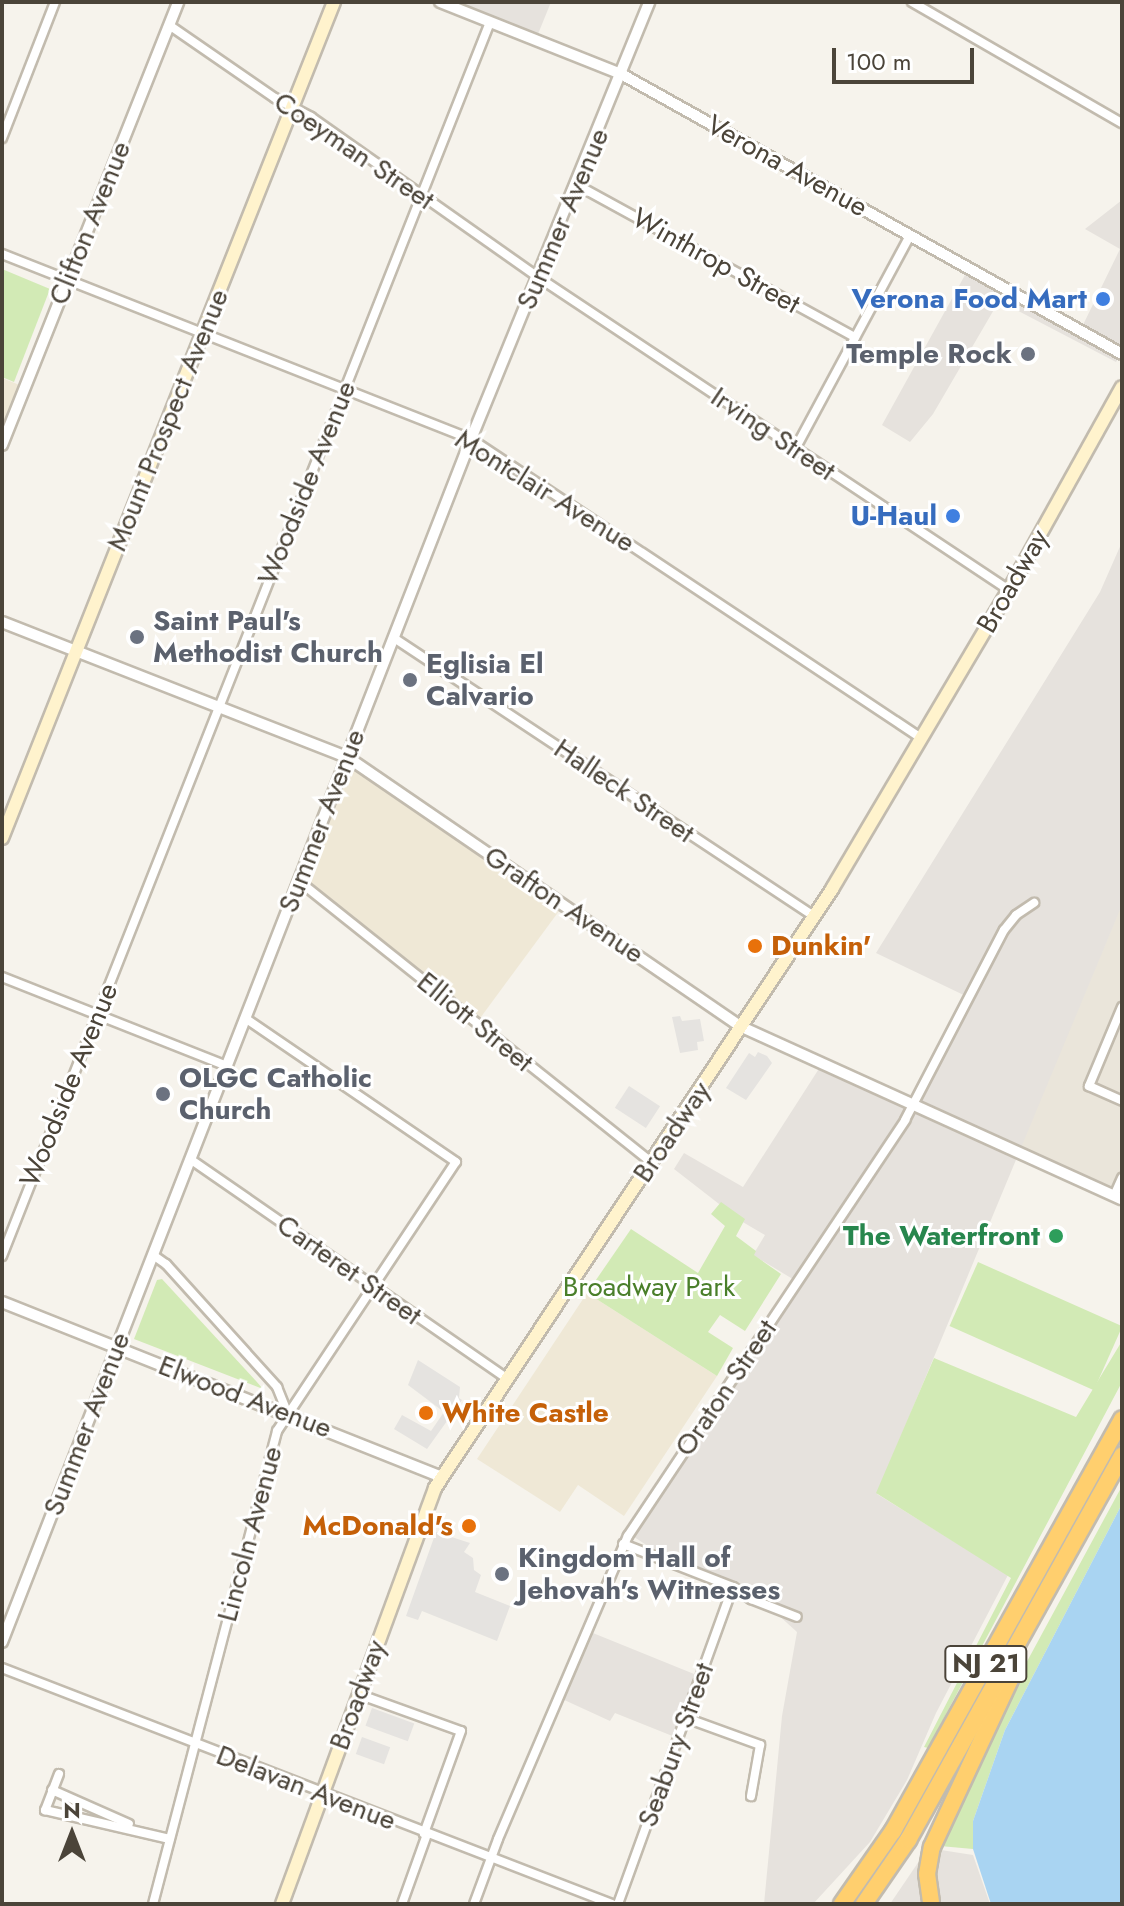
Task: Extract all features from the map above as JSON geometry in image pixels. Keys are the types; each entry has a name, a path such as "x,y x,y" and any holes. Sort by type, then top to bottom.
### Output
{"highway":[{"path":"1083,1488 1122,1402"},
{"name":"NJ 21","path":"842,1904 893,1831 1122,1419"},
{"name":"NJ 21","path":"864,1904 908,1840 1122,1456"},
{"path":"931,1903 927,1874 937,1835 1090,1512"}],"main road":[{"name":"Mount Prospect Avenue","path":"2,838 334,2"},
{"name":"Broadway","path":"282,1904 430,1499 442,1477 815,917 1009,590 1122,387"}],"street":[{"path":"2,138 55,2"},
{"name":"Clifton Avenue","path":"2,445 178,2"},
{"name":"Verona Avenue","path":"440,2 623,75 1122,354"},
{"name":"Summer Avenue","path":"2,1642 471,439 623,75 649,2"},
{"path":"912,2 1122,123"},
{"name":"Woodside Avenue","path":"2,1256 490,22"},
{"name":"Coeyman Street","path":"169,25 538,277"},
{"name":"Winthrop Street","path":"577,185 855,337"},
{"path":"795,449 910,235"},
{"name":"Montclair Avenue","path":"2,254 471,439 921,738"},
{"name":"Irving Street","path":"538,277 1009,590"},
{"name":"Grafton Avenue","path":"2,622 347,757 742,1027 1118,1198"},
{"name":"Halleck Street","path":"394,638 815,917"},
{"name":"Elliott Street","path":"299,881 652,1163"},
{"name":"Oraton Street","path":"474,1904 623,1544 914,1105 1004,930 1016,915 1034,903"},
{"path":"2,977 227,1066"},
{"path":"1122,1007 1089,1086 1122,1101"},
{"name":"Lincoln Avenue","path":"153,1904 275,1437 456,1162 245,1018"},
{"name":"Carteret Street","path":"190,1159 508,1379"},
{"path":"1118,1198 1122,1178"},
{"path":"153,1255 166,1264 277,1387 288,1414"},
{"name":"Elwood Avenue","path":"2,1302 442,1477"},
{"path":"623,1544 733,1587 751,1599 797,1617"},
{"name":"Seabury Street","path":"618,1904 733,1587"},
{"name":"Delavan Avenue","path":"2,1668 594,1901 612,1904"},
{"path":"358,1694 461,1731 402,1904"},
{"path":"686,1718 760,1745 751,1796"},
{"path":"59,1774 45,1810 170,1839"},
{"path":"52,1790 145,1831"}],"shaded area":[{"path":"439,2 551,2 536,39"},
{"path":"1122,200 1122,352 1116,362 999,301 933,414 910,442 882,425 970,266 1081,329 1120,249 1085,229"},
{"path":"2,378 22,386 2,435"},
{"path":"1122,542 1122,905 877,1494 1008,1575 936,1713 907,1780 870,1842 813,1904 764,1904 782,1716 797,1632 765,1603 731,1600 631,1535 796,1281 753,1255 765,1235 741,1221 674,1169 684,1153 743,1187 822,1064 915,1106 972,999 876,953 1100,592"},
{"path":"346,759 562,907 478,1021 300,879"},
{"path":"1122,904 1122,1196 1018,1152"},
{"path":"680,1016 682,1021 700,1019 704,1041 697,1042 698,1050 680,1053 672,1017"},
{"path":"758,1052 767,1056 772,1063 746,1100 726,1088 749,1053 755,1057"},
{"path":"629,1086 660,1106 646,1128 615,1108"},
{"path":"587,1293 717,1376 624,1516 578,1485 560,1512 477,1459"},
{"path":"418,1360 460,1387 459,1398 462,1400 427,1449 394,1429 402,1415 431,1431 444,1412 408,1385"},
{"path":"436,1532 470,1543 464,1552 473,1558 474,1570 481,1575 475,1592 510,1606 497,1641 422,1611 418,1620 406,1616"},
{"path":"588,1631 699,1676 675,1737 615,1713 610,1721 560,1698"},
{"path":"372,1708 414,1723 408,1741 366,1726"},
{"path":"362,1737 390,1747 384,1764 356,1754"},
{"path":"928,1848 973,1855 990,1904 890,1904"}],"green space":[{"path":"2,269 50,289 14,382 2,377"},
{"name":"Broadway Park","path":"721,1202 745,1219 736,1236 756,1251 754,1255 781,1274 745,1331 720,1315 708,1332 733,1348 717,1376 587,1293 631,1229 698,1273 725,1226 711,1214"},
{"path":"978,1262 1122,1326 1094,1390 950,1326"},
{"path":"162,1279 263,1389 134,1339 157,1280"},
{"path":"1122,1341 1122,1382 928,1748 924,1747 1011,1578 876,1493 934,1358 1076,1417"},
{"path":"1122,1486 1122,1504 1005,1730 973,1821 973,1849 940,1846 1017,1680"}],"water":[{"path":"1122,1504 1122,1904 991,1904 973,1849 973,1821 1005,1730"}],"place":[{"name":"Verona Food Mart","path":"1103,299"},
{"name":"Temple Rock","path":"1028,354"},
{"name":"U-Haul","path":"953,516"},
{"name":"Saint Paul's Methodist Church","path":"137,637"},
{"name":"Eglisia El Calvario","path":"410,680"},
{"name":"Dunkin'","path":"755,946"},
{"name":"OLGC Catholic Church","path":"163,1094"},
{"name":"The Waterfront","path":"1056,1236"},
{"name":"White Castle","path":"426,1413"},
{"name":"McDonald's","path":"469,1526"},
{"name":"Kingdom Hall of Jehovah's Witnesses","path":"502,1574"}]}
